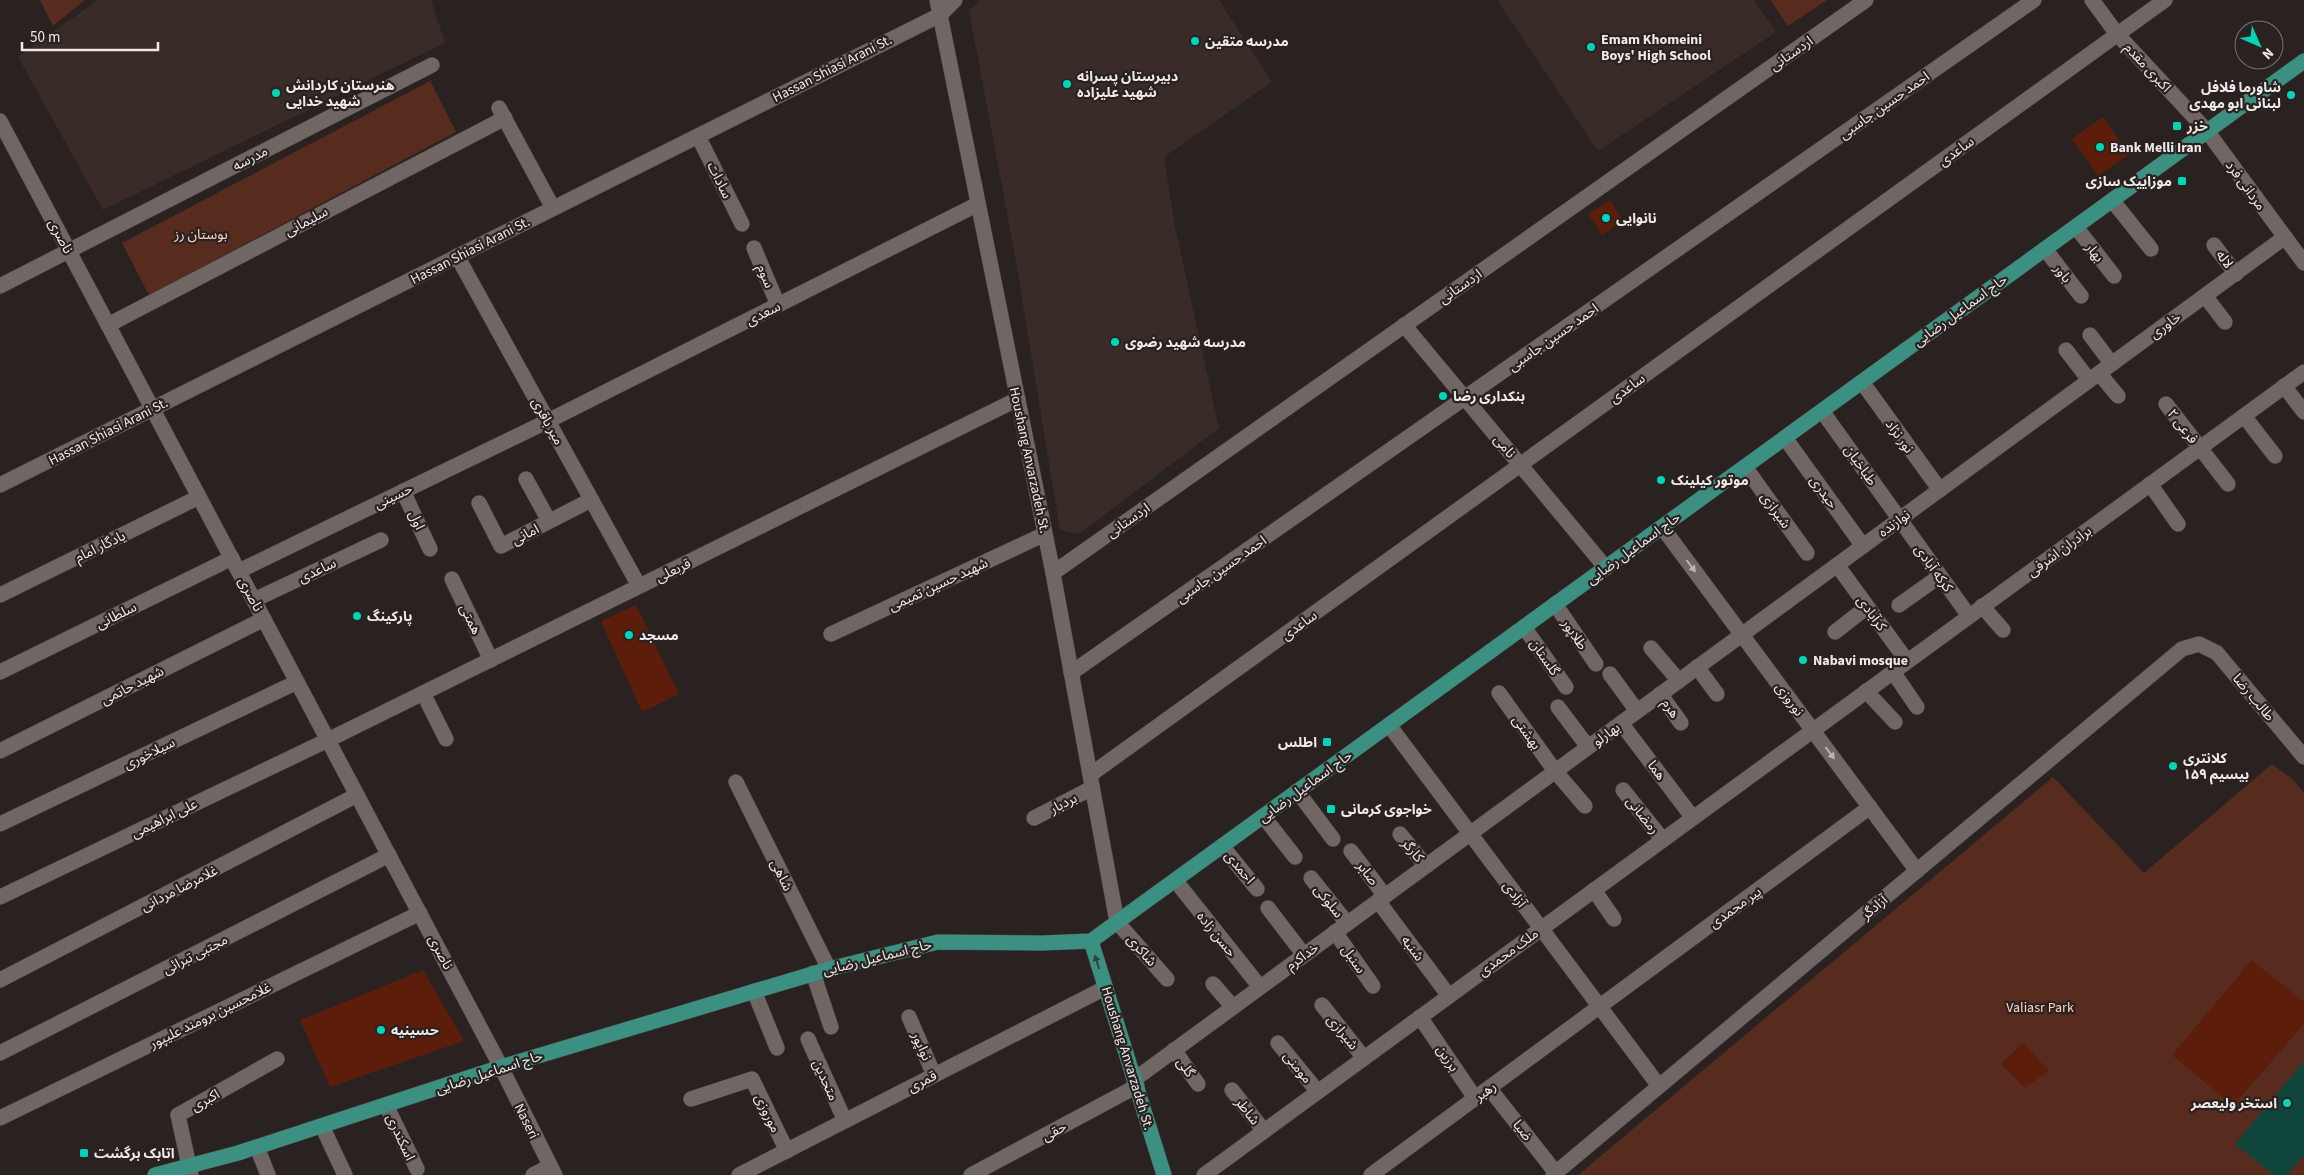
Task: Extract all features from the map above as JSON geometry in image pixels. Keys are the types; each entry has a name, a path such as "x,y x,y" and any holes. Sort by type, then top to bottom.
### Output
{"main road":[{"name":"حاج اسماعیل رضایی","path":"155,1175 190,1170 501,1067 812,973 938,942 1042,943 1091,941 2304,61"},
{"name":"Houshang Anvarzadeh St.","path":"1091,941 1164,1175"}],"street":[{"path":"938,7 955,0"},
{"name":"اردستانی","path":"1053,573 1866,0"},
{"name":"احمد حسین جاسبی","path":"1071,673 2034,0"},
{"name":"اکبری مقدم","path":"2092,0 2117,34 2207,132"},
{"name":"ساعدی","path":"1091,782 1521,465 2165,0"},
{"name":"Hassan Shiasi Arani St.","path":"0,485 698,136 938,7"},
{"name":"Houshang Anvarzadeh St.","path":"938,7 1053,573 1117,922"},
{"name":"مدرسه","path":"0,286 432,65"},
{"name":"سلیمانی","path":"108,325 502,113 553,208"},
{"name":"ناصری","path":"0,121 501,1067"},
{"name":"مردانی فرد","path":"2207,132 2304,263"},
{"name":"سادات","path":"698,136 742,224"},
{"path":"2112,200 2151,249"},
{"name":"سعدی","path":"548,421 978,204"},
{"name":"بهار","path":"2076,227 2114,276"},
{"name":"خاوری","path":"2046,412 2285,237"},
{"name":"لاله","path":"2214,245 2236,274"},
{"name":"سوم","path":"754,248 778,305"},
{"name":"باور","path":"2045,249 2082,296"},
{"name":"میر باقری","path":"457,256 639,586"},
{"path":"2205,296 2225,322"},
{"name":"نامی","path":"1404,325 1606,568"},
{"path":"2090,335 2100,372"},
{"path":"2066,350 2100,372 2118,396"},
{"name":"برادران اشرفی","path":"1813,730 2304,372"},
{"name":"نور نژاد","path":"1862,382 1940,490"},
{"path":"2284,386 2304,412"},
{"name":"قربعلی","path":"328,740 1018,399"},
{"name":"فرعی ۲","path":"2166,404 2228,484"},
{"name":"طباخیان","path":"1822,411 1899,520"},
{"name":"نوازنده","path":"1742,634 2046,412"},
{"path":"2244,416 2275,456"},
{"name":"حسینی","path":"235,565 403,491 548,421"},
{"name":"حیدری","path":"1785,438 1863,546"},
{"name":"شیرازی","path":"1745,467 1807,553"},
{"name":"امانی","path":"526,480 549,521"},
{"path":"2150,484 2178,524"},
{"name":"اول","path":"403,491 430,550"},
{"name":"یادگار امام","path":"0,595 199,497"},
{"name":"امانی","path":"479,503 501,546 592,500"},
{"name":"کرکه آبادی","path":"1899,520 1969,616"},
{"name":"نوروزی","path":"1662,527 1917,871"},
{"name":"شهید حسین تمیمی","path":"830,634 1045,534"},
{"name":"ساعدی","path":"254,600 381,540"},
{"name":"کرآبادی","path":"1838,564 1867,608 1907,661"},
{"name":"سلطانی","path":"0,672 235,565"},
{"path":"1899,605 1940,576"},
{"name":"همتی","path":"452,579 490,660"},
{"name":"طلاپور","path":"1555,604 1596,664"},
{"path":"1982,606 2003,630"},
{"path":"1835,632 1867,608"},
{"name":"شهید حاتمی","path":"0,751 264,619"},
{"name":"گلستان","path":"1524,627 1566,687"},
{"name":"بهارلو","path":"1470,834 1742,634"},
{"name":"طالب رضا","path":"2199,644 2218,652 2304,757"},
{"name":"آزادگر","path":"1554,1174 2182,649 2199,644"},
{"path":"1651,648 1679,681"},
{"path":"1697,667 1717,694"},
{"path":"1893,672 1917,707"},
{"path":"1610,674 1637,711"},
{"name":"سیلاخوری","path":"0,824 297,682"},
{"path":"1866,691 1895,722"},
{"path":"423,693 446,739"},
{"name":"بهشتی","path":"1499,693 1555,771"},
{"name":"هرم","path":"1660,694 1681,723"},
{"path":"1558,707 1588,747"},
{"name":"هما","path":"1621,723 1693,818"},
{"name":"آزادی","path":"1389,725 1659,1086"},
{"name":"ملک محمدی","path":"1204,1175 1813,730"},
{"name":"علی ابراهیمی","path":"0,897 328,740"},
{"path":"1555,771 1585,806"},
{"name":"شاهی","path":"736,782 829,969"},
{"name":"بردبار","path":"1034,818 1091,782"},
{"name":"رمضانی","path":"1623,790 1663,840"},
{"path":"1298,791 1333,839"},
{"name":"غلامرضا مردانی","path":"0,980 357,795"},
{"name":"پیر محمدی","path":"1599,1007 1870,807"},
{"path":"1263,816 1295,857"},
{"name":"کارگر","path":"1400,834 1426,866"},
{"name":"خداکرم","path":"1136,1082 1174,1050 1470,834"},
{"name":"احمدی","path":"1222,846 1257,888"},
{"name":"صابر","path":"1351,851 1381,898"},
{"name":"مجتبی تبرائی","path":"0,1053 389,855"},
{"name":"سلوکی","path":"1310,878 1341,928"},
{"name":"حسن زاده","path":"1175,880 1260,987"},
{"path":"1594,890 1614,919"},
{"name":"شنبه","path":"1381,898 1449,996"},
{"path":"1268,908 1304,954"},
{"name":"غلامحسین برومند علیپور","path":"0,1118 420,913"},
{"name":"شاکری","path":"1117,922 1167,979"},
{"name":"سنبل","path":"1341,928 1373,986"},
{"path":"812,973 831,1027"},
{"path":"1213,984 1233,1007"},
{"name":"قمری","path":"740,1175 1105,988"},
{"path":"754,991 777,1048"},
{"name":"شیرازی","path":"1322,1005 1364,1058"},
{"name":"رهبر","path":"1371,1175 1599,1007"},
{"name":"نواپور","path":"909,1017 934,1075"},
{"name":"برزین","path":"1420,1017 1475,1098"},
{"name":"متحدین","path":"808,1040 845,1121"},
{"name":"مومنی","path":"1278,1043 1318,1092"},
{"name":"گلی","path":"1174,1050 1198,1084"},
{"name":"اکبری","path":"190,1170 178,1115 277,1059"},
{"name":"Naseri","path":"501,1067 552,1171"},
{"name":"موروزی","path":"691,1099 752,1079 787,1151"},
{"name":"حقی","path":"972,1175 1136,1082"},
{"name":"ضیا","path":"1490,1088 1554,1174"},
{"name":"شاطر","path":"1232,1090 1264,1131"},
{"name":"اسکندری","path":"386,1105 416,1169"},
{"path":"322,1126 345,1175"},
{"path":"257,1147 268,1175"},
{"path":"533,1175 552,1171"}],"shaded area":[{"path":"98,0 431,0 445,43 103,210 18,57"},
{"path":"980,0 1219,0 1272,82 1164,157 1175,227 1219,428 1079,534 1060,530 1015,256 969,11"},
{"name":"Emam Khomeini Boys' High School","path":"1497,0 1754,0 1776,32 1598,151"},
{"name":"استخر ولیعصر","path":"2304,1061 2304,1155 2287,1175 2274,1175 2235,1144"}],"green space":[{"path":"40,0 85,0 53,26"},
{"path":"1770,0 1827,0 1788,26"},
{"name":"بوستان رز","path":"430,81 456,132 149,295 122,243"},
{"name":"Valiasr Park","path":"2272,764 2292,779 2304,793 2304,1175 1578,1175 2053,777 2144,873"}],"building":[{"name":"Bank Melli Iran","path":"2103,117 2129,154 2098,176 2072,139"},
{"name":"نانوایی","path":"1610,200 1623,221 1602,235 1588,214"},
{"path":"636,605 679,694 642,712 601,621"},
{"path":"2252,960 2304,1002 2304,1024 2233,1106 2172,1055"},
{"name":"حسینیه","path":"423,970 464,1041 330,1087 300,1020"},
{"path":"2023,1043 2049,1071 2025,1088 2001,1064"}],"place":[{"name":"مدرسه متقین","path":"1195,41"},
{"name":"Emam Khomeini Boys' High School","path":"1591,47"},
{"name":"دبیرستان پسرانه شهید علیزاده","path":"1067,84"},
{"name":"هنرستان کاردانش شهید خدایی","path":"276,93"},
{"name":"شاورما فلافل لبنانی ابو مهدی","path":"2291,95"},
{"name":"خزر","path":"2177,126"},
{"name":"Bank Melli Iran","path":"2100,147"},
{"name":"موزاییک سازی","path":"2182,181"},
{"name":"نانوایی","path":"1606,218"},
{"name":"مدرسه شهید رضوی","path":"1115,342"},
{"name":"بنکداری رضا","path":"1443,396"},
{"name":"موتور کیلینک","path":"1661,480"},
{"name":"پارکینگ","path":"357,616"},
{"name":"مسجد","path":"629,635"},
{"name":"Nabavi mosque","path":"1803,660"},
{"name":"اطلس","path":"1327,742"},
{"name":"کلانتری ۱۵۹ بیسیم","path":"2173,766"},
{"name":"خواجوی کرمانی","path":"1331,809"},
{"name":"حسینیه","path":"381,1030"},
{"name":"استخر ولیعصر","path":"2287,1103"},
{"name":"اتابک برگشت","path":"84,1153"}]}
